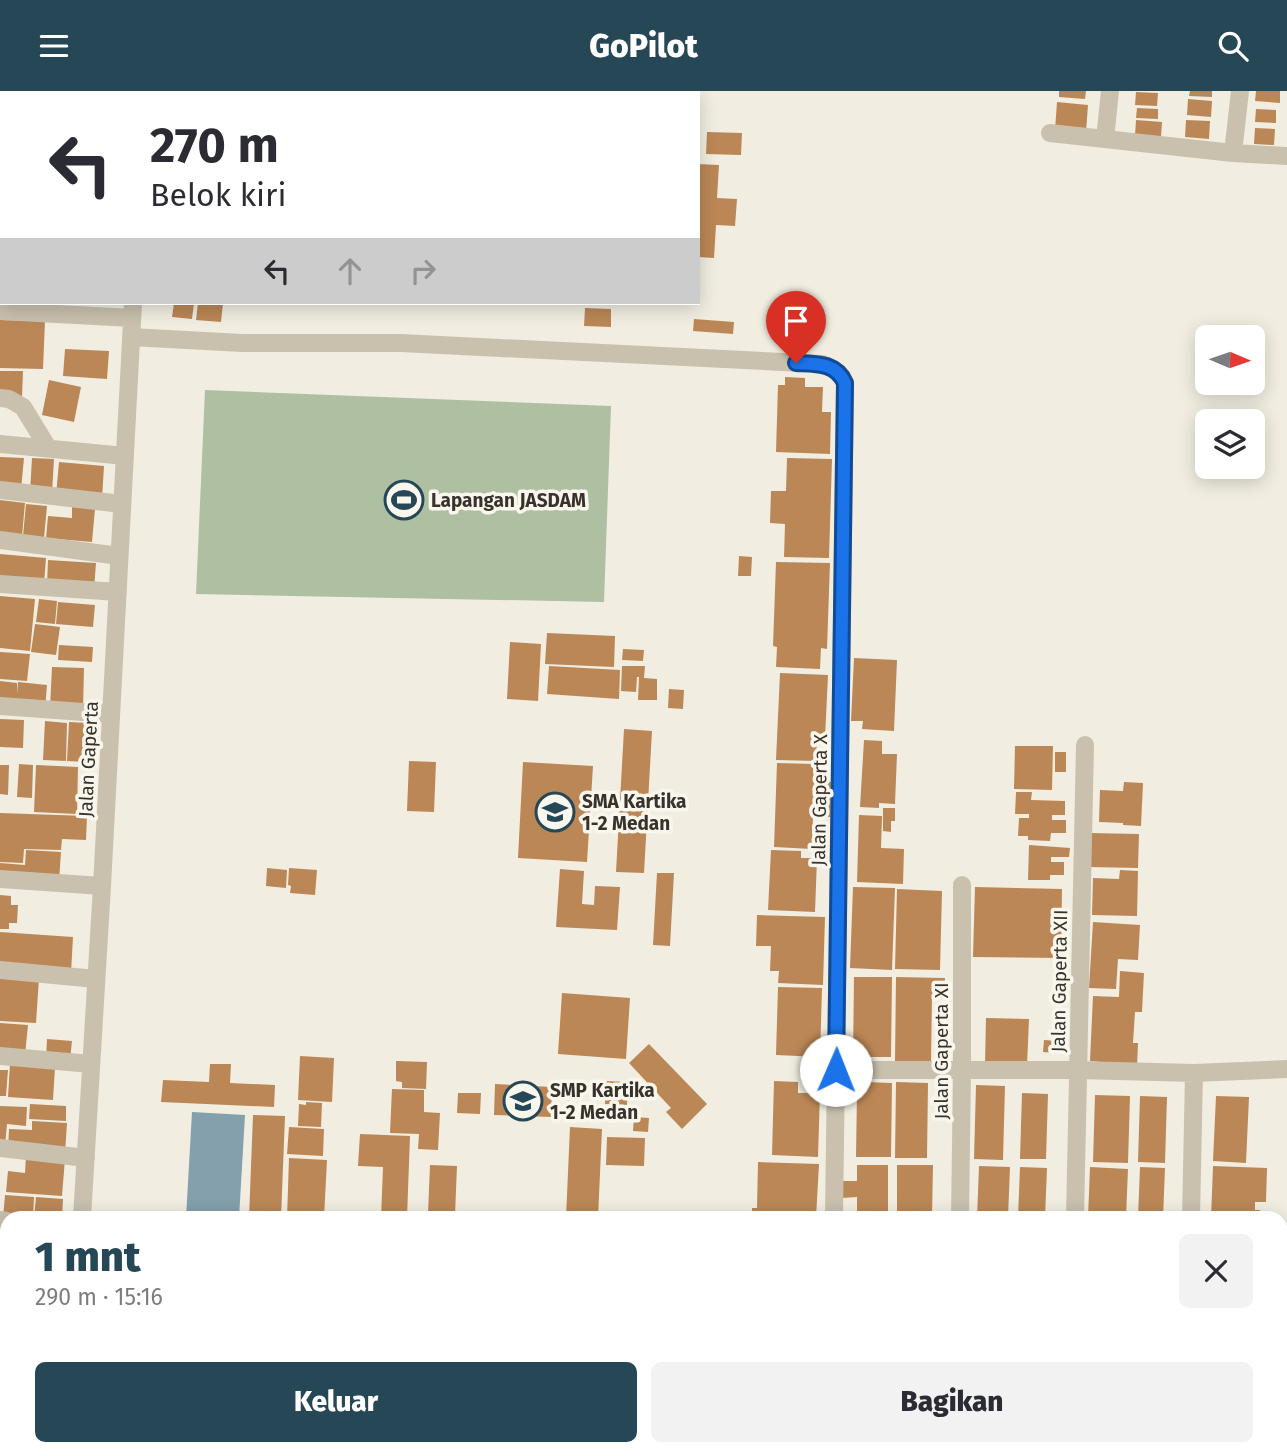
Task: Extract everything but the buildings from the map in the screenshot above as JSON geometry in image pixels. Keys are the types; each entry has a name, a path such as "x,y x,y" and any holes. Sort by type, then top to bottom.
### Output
{"street":[{"path":"1105,139 1111,91"},
{"path":"1233,153 1240,91"},
{"path":"1050,133 1233,153 1287,156"},
{"path":"0,310 133,311"},
{"name":"Jalan Gaperta","path":"82,1211 133,311"},
{"name":"Jalan Gaperta X","path":"131,337 242,343 401,343 822,364 842,376 845,383 834,1211"},
{"path":"0,398 9,399 23,407 48,448"},
{"path":"0,444 125,456"},
{"path":"0,490 122,504"},
{"path":"0,540 119,556"},
{"path":"0,584 118,592"},
{"path":"0,706 111,714"},
{"name":"Jalan Gaperta XII","path":"1075,1211 1085,745"},
{"path":"0,879 102,886"},
{"name":"Jalan Gaperta XI","path":"960,1211 962,885"},
{"path":"0,970 96,979"},
{"path":"0,1056 91,1064"},
{"path":"836,1070 1194,1073 1287,1069"},
{"path":"1191,1211 1194,1073"},
{"path":"0,1148 86,1158"}],"green space":[{"name":"Lapangan JASDAM","path":"205,390 611,406 604,602 196,594"}],"water":[{"path":"192,1112 245,1115 239,1211 186,1211"}],"place":[{"name":"Lapangan JASDAM","path":"404,500"},
{"name":"SMA Kartika 1-2 Medan","path":"555,812"},
{"name":"SMP Kartika 1-2 Medan","path":"523,1101"}],"route":[{"path":"796,363 830,367 842,376 845,383 836,1070"}]}
